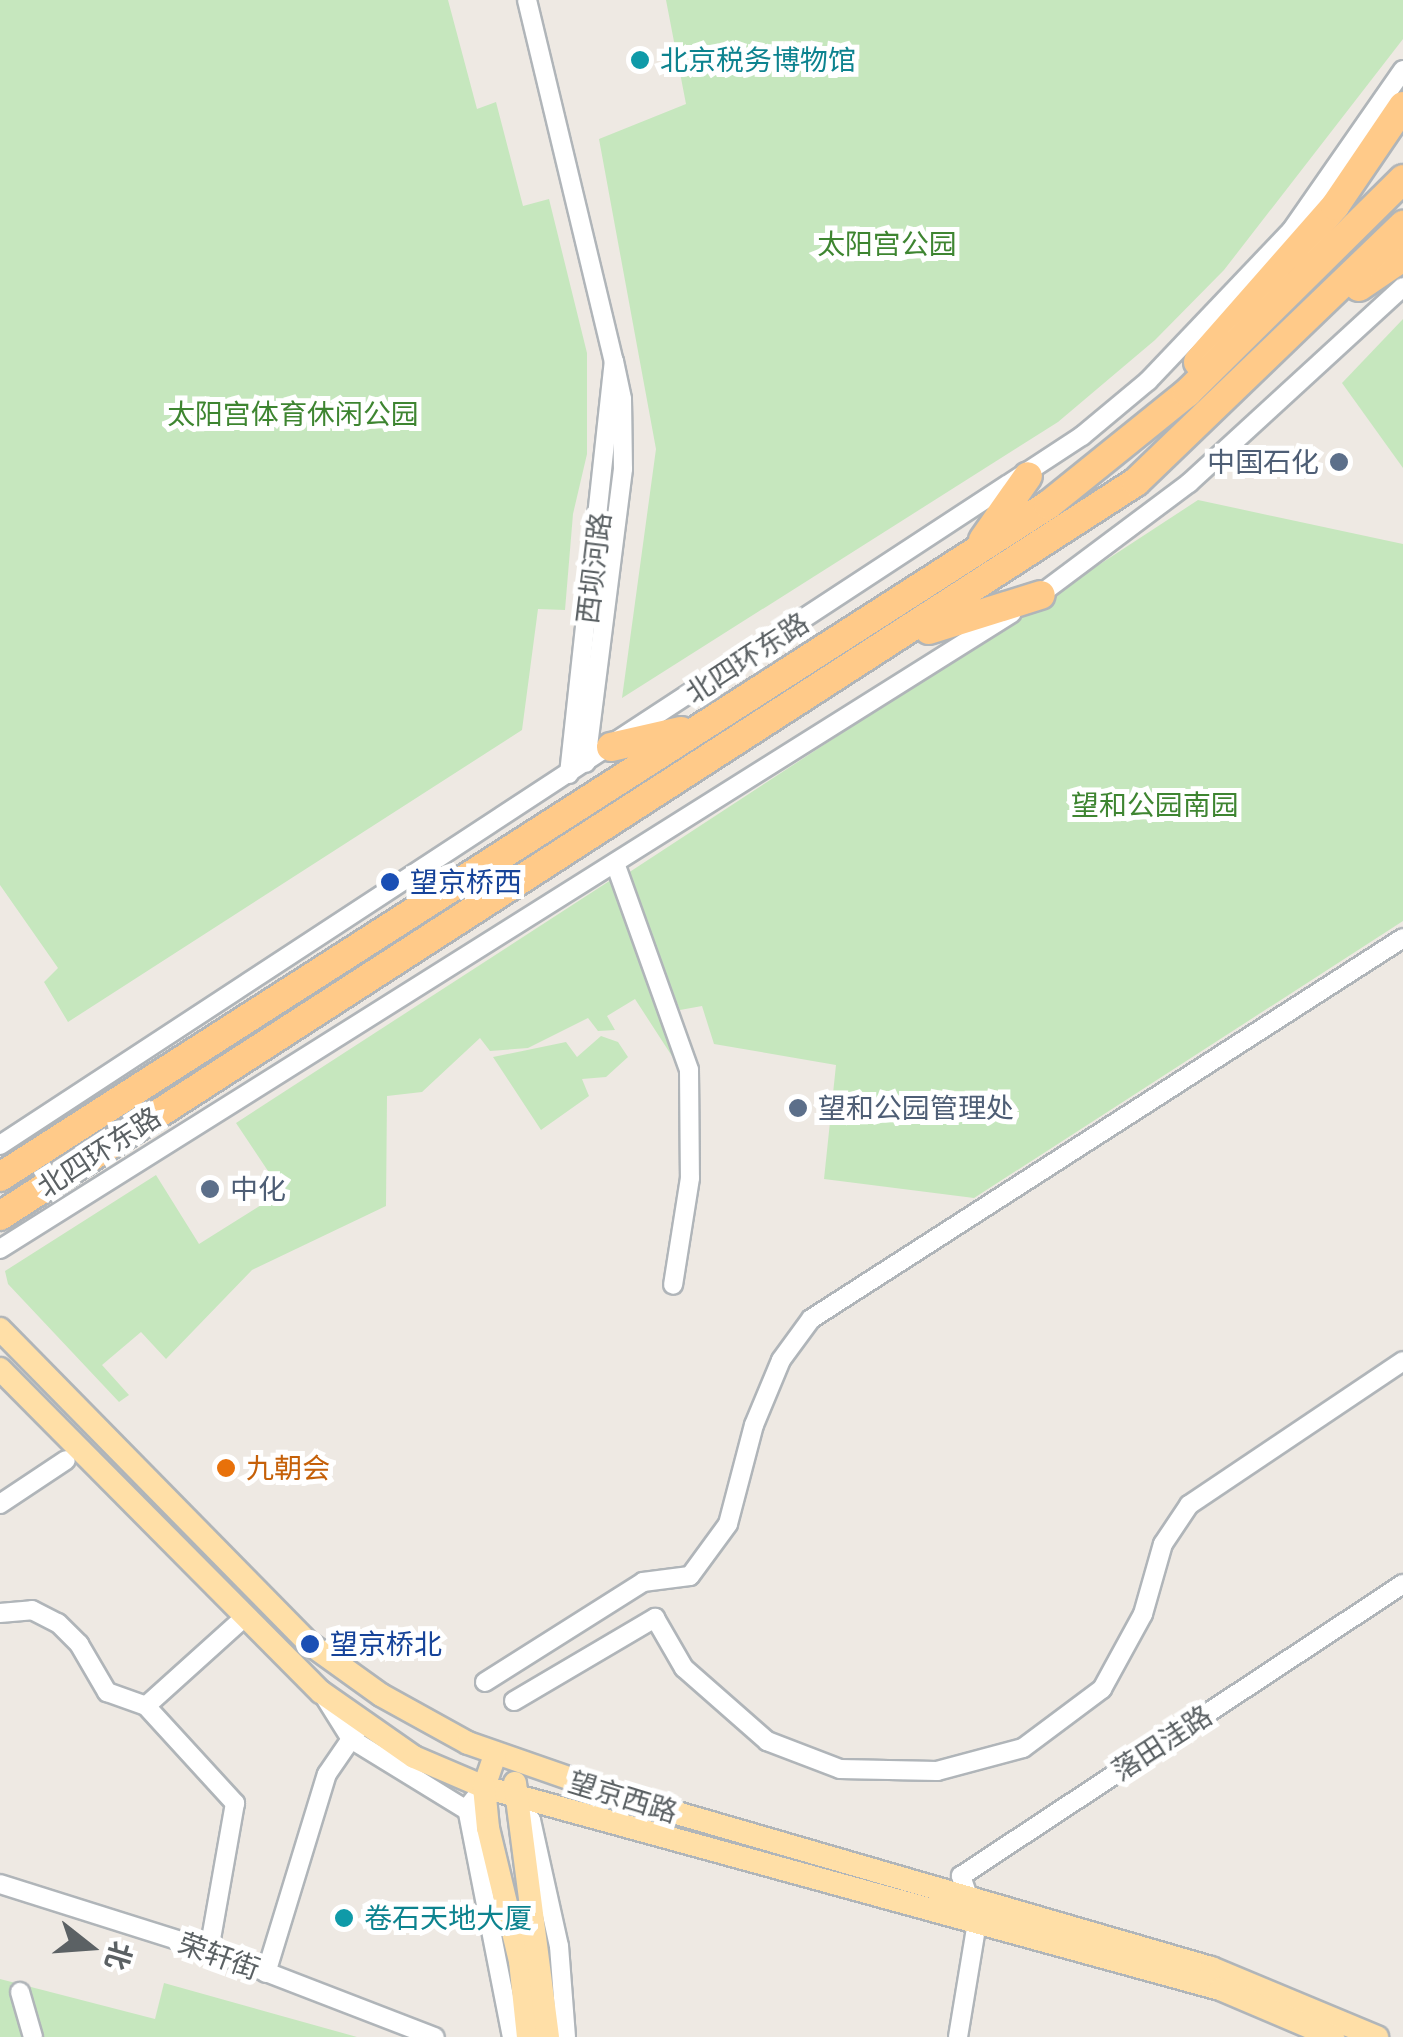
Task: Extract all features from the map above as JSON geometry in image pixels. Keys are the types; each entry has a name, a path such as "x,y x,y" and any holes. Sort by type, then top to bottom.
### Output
{"highway":[{"path":"1115,456 1334,206 1403,106"},
{"name":"北四环东路","path":"0,1177 976,550 1115,456 1288,299 1403,179"},
{"name":"北四环东路","path":"5,1213 1136,482 1312,319 1403,225"},
{"path":"1312,319 1403,257"},
{"path":"976,550 1028,476"},
{"path":"894,641 1041,595"},
{"path":"610,747 702,727"}],"main road":[{"name":"望京西路","path":"0,1329 310,1644 381,1695 521,1765 1220,1988 1333,2037"},
{"name":"望京西路","path":"0,1369 356,1731 484,1788 1211,1968 1372,2036"},
{"path":"495,1755 484,1788 488,1828 520,1961 528,2037"},
{"path":"521,1765 512,1794 544,1968 548,2037"}],"street":[{"name":"西坝河路","path":"528,0 622,399 624,469 586,763"},
{"name":"北四环东路","path":"0,1144 1028,476 1148,380 1291,230 1403,70"},
{"name":"北四环东路","path":"0,1248 1041,595 1188,483 1403,287"},
{"name":"西坝河路","path":"569,774 614,362"},
{"path":"615,863 690,1070 690,1178 674,1284"},
{"path":"486,1682 643,1582 690,1576 728,1524 754,1425 781,1360 811,1319 1403,938"},
{"path":"514,1701 656,1618 684,1668 767,1741 840,1770 937,1771 1023,1748 1102,1689 1143,1614 1163,1544 1189,1504 1403,1360"},
{"path":"0,1504 66,1460"},
{"name":"落田洼路","path":"974,1911 961,1876 1403,1584"},
{"path":"0,1614 32,1610 58,1622 79,1644 107,1692 146,1706 235,1802 209,1950"},
{"path":"146,1706 246,1616"},
{"path":"266,1972 327,1774 356,1731 467,1808 488,1828"},
{"path":"467,1808 484,1788"},
{"path":"512,1794 531,1820 555,1927 566,2037"},
{"path":"467,1808 512,2037"},
{"name":"荣轩街","path":"0,1884 209,1950 435,2037"},
{"path":"958,2037 974,1911"},
{"path":"20,1992 33,2037"}],"green space":[{"name":"太阳宫体育休闲公园","path":"0,0 448,0 477,109 496,102 523,206 549,199 587,353 587,454 573,514 565,610 538,609 522,730 68,1022 44,982 58,968 0,885"},
{"name":"太阳宫公园","path":"666,0 1403,0 1403,39 1224,270 1155,340 1058,422 622,698 656,449 599,139 686,104"},
{"path":"1403,319 1403,468 1342,383"},
{"name":"望和公园南园","path":"1198,500 1403,544 1403,921 974,1198 824,1179 836,1065 714,1044 702,1006 680,1010 625,875"},
{"path":"614,878 681,1070 635,999 607,1016 615,1030 598,1031 588,1018 528,1048 490,1051 480,1038 422,1092 387,1096 386,1206 252,1270 166,1359 141,1332 102,1365 129,1395 119,1402 8,1284 5,1271 156,1175 199,1244 282,1192 236,1123"},
{"path":"601,1036 618,1042 628,1057 606,1077 582,1079 589,1096 541,1130 493,1057 566,1042 577,1057"},
{"path":"0,1979 155,2019 164,1983 357,2037 0,2037"}],"place":[{"name":"北京税务博物馆","path":"640,60"},
{"name":"中国石化","path":"1339,462"},
{"name":"望京桥西","path":"390,882"},
{"name":"望和公园管理处","path":"798,1108"},
{"name":"中化","path":"210,1189"},
{"name":"九朝会","path":"226,1468"},
{"name":"望京桥北","path":"310,1644"},
{"name":"卷石天地大厦","path":"344,1918"}]}
